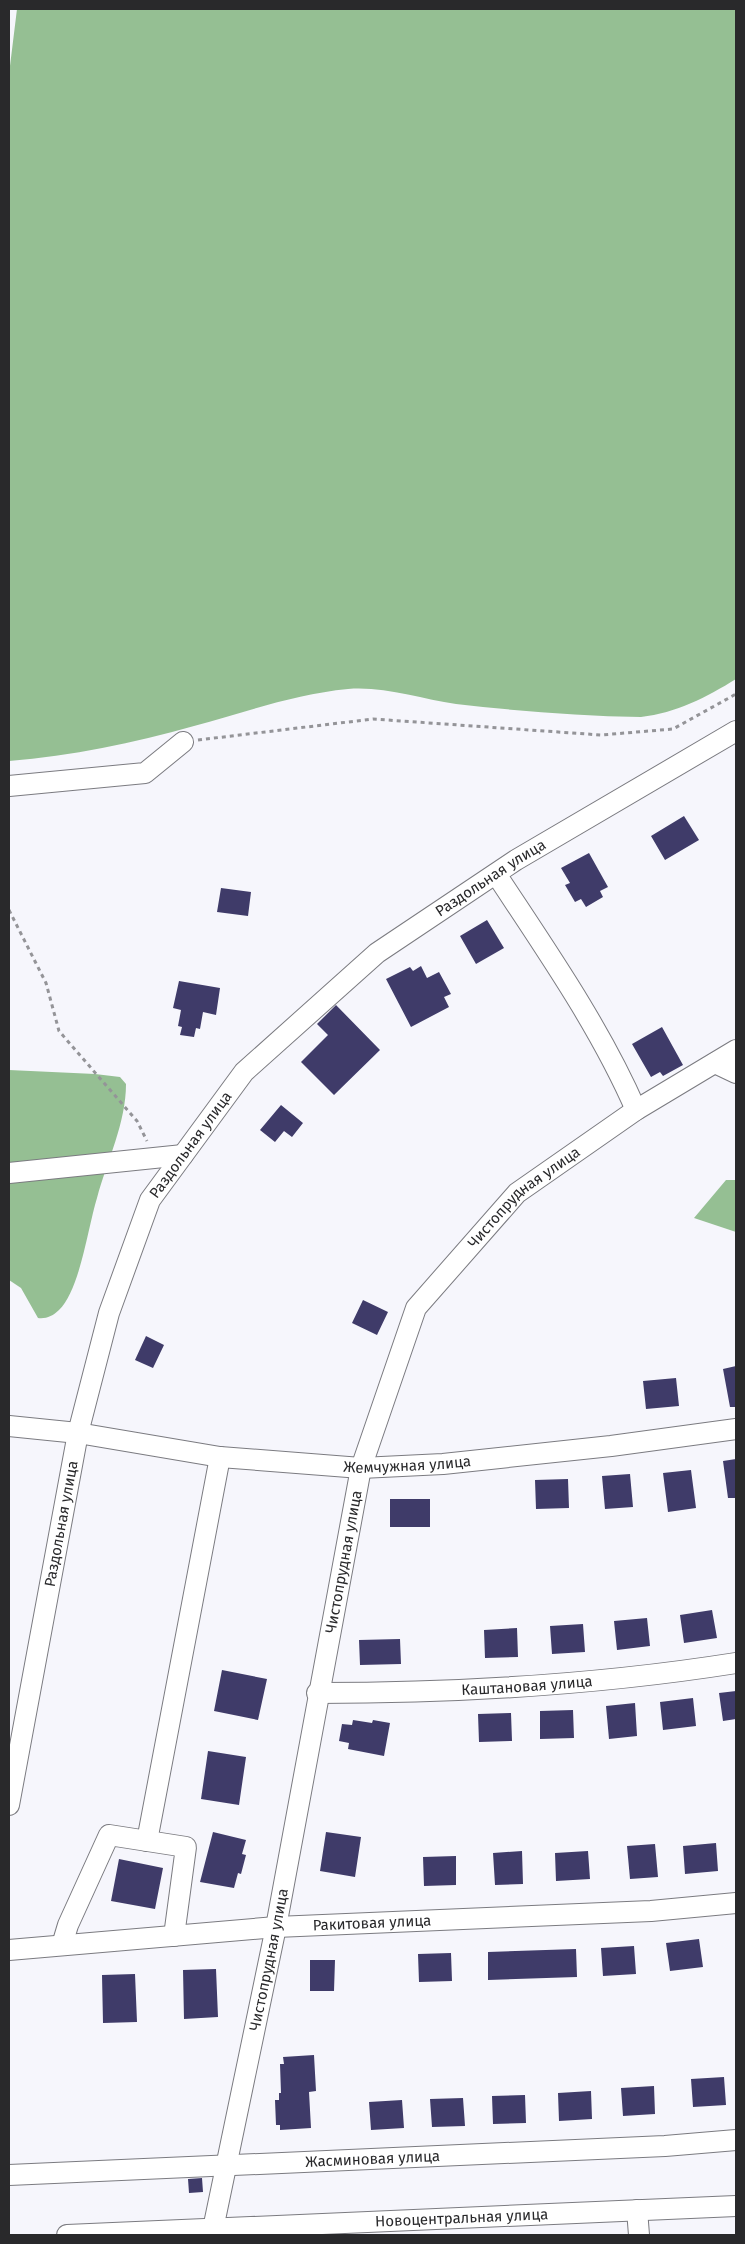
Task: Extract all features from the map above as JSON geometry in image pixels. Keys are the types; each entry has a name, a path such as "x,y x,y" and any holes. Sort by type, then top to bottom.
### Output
{"street":[{"name":"Раздольная улица","path":"9,1805 78,1433 109,1313 150,1200 244,1072 378,953 516,860 736,731"},
{"path":"9,786 45,781 145,773 183,742"},
{"path":"496,874 567,983 627,1089 636,1110"},
{"name":"Чистопрудная улица","path":"213,2229 276,1927 317,1694 361,1468 416,1308 516,1194 636,1110 736,1050"},
{"path":"715,1063 736,1073"},
{"path":"9,1173 183,1155"},
{"name":"Жемчужная улица","path":"9,1426 78,1433 220,1457 361,1468 452,1463 611,1446 736,1429"},
{"path":"147,1841 220,1457"},
{"name":"Каштановая улица","path":"317,1694 389,1694 543,1687 655,1676 736,1663"},
{"path":"62,1946 68,1925 108,1834 186,1847 174,1936"},
{"name":"Ракитовая улица","path":"9,1950 276,1927 651,1911 736,1903"},
{"name":"Жасминовая улица","path":"9,2175 655,2147 736,2140"},
{"name":"Новоцентральная улица","path":"67,2235 736,2206"},
{"path":"637,2210 639,2235"}],"path":[{"path":"183,742 373,719 601,735 673,729 736,694"},
{"path":"9,910 46,983 59,1032 137,1121 154,1158"}],"green space":[{"path":"17,9 736,9 736,679 714,692 679,708 641,717 502,709 456,704 375,689 328,691 290,699 125,743 56,756 9,761 9,74"},
{"path":"9,1070 95,1074 120,1077 126,1084 123,1113 97,1198 73,1288 59,1310 44,1318 38,1318 21,1288 9,1280"},
{"path":"726,1180 736,1180 736,1232 694,1218"}],"building":[{"path":"684,816 699,840 665,860 651,836"},
{"path":"589,853 608,887 600,891 603,897 586,907 581,899 575,902 565,885 570,883 561,868"},
{"path":"221,888 251,892 248,916 217,912"},
{"path":"487,920 504,948 476,964 460,936"},
{"path":"421,966 427,978 439,972 451,994 444,997 449,1007 411,1027 386,979 410,967 413,971"},
{"path":"179,981 220,988 216,1015 203,1012 200,1029 196,1028 194,1037 180,1035 182,1027 178,1026 181,1010 173,1008"},
{"path":"336,1005 380,1050 334,1095 301,1062 328,1035 317,1024"},
{"path":"662,1027 683,1065 663,1076 660,1072 651,1077 632,1044"},
{"path":"281,1105 303,1123 292,1137 284,1131 275,1142 260,1130"},
{"path":"363,1300 388,1312 377,1335 352,1323"},
{"path":"146,1336 164,1345 153,1368 135,1360"},
{"path":"736,1366 736,1407 730,1407 723,1369"},
{"path":"676,1378 679,1406 646,1409 643,1381"},
{"path":"736,1459 736,1498 728,1498 723,1461"},
{"path":"691,1470 696,1508 668,1512 663,1473"},
{"path":"630,1474 633,1507 605,1509 602,1476"},
{"path":"568,1479 569,1508 536,1509 535,1480"},
{"path":"390,1499 430,1499 430,1527 390,1527"},
{"path":"712,1610 717,1638 684,1643 680,1615"},
{"path":"647,1618 650,1646 617,1650 614,1621"},
{"path":"583,1624 585,1652 552,1654 550,1626"},
{"path":"517,1628 518,1657 485,1658 484,1630"},
{"path":"400,1639 401,1664 360,1665 359,1640"},
{"path":"222,1670 267,1679 258,1720 214,1711"},
{"path":"736,1691 736,1719 723,1721 719,1693"},
{"path":"693,1698 696,1726 663,1730 660,1702"},
{"path":"635,1703 637,1736 609,1739 606,1706"},
{"path":"573,1710 574,1738 540,1739 540,1711"},
{"path":"511,1713 512,1741 479,1742 478,1714"},
{"path":"353,1720 372,1723 373,1720 390,1723 384,1756 348,1749 349,1743 339,1741 342,1724 352,1725"},
{"path":"208,1751 246,1757 239,1805 201,1799"},
{"path":"213,1832 246,1840 242,1854 246,1855 241,1874 238,1873 234,1888 200,1882"},
{"path":"326,1832 361,1837 355,1877 320,1871"},
{"path":"716,1843 718,1871 685,1874 683,1846"},
{"path":"655,1844 658,1877 630,1879 627,1846"},
{"path":"522,1851 523,1884 495,1885 493,1853"},
{"path":"588,1851 590,1879 556,1881 555,1853"},
{"path":"456,1856 456,1885 424,1886 423,1857"},
{"path":"119,1859 163,1868 155,1909 111,1901"},
{"path":"699,1939 703,1967 670,1971 666,1943"},
{"path":"634,1946 636,1974 603,1976 601,1948"},
{"path":"576,1949 577,1977 488,1980 488,1952"},
{"path":"451,1953 452,1981 419,1982 418,1954"},
{"path":"310,1960 335,1960 334,1991 310,1991"},
{"path":"216,1969 218,2017 184,2019 183,1970"},
{"path":"135,1974 137,2022 103,2023 102,1975"},
{"path":"314,2055 316,2091 309,2092 311,2128 280,2130 280,2125 276,2125 275,2100 279,2100 279,2093 281,2093 280,2064 284,2064 283,2057"},
{"path":"724,2077 726,2105 693,2107 691,2079"},
{"path":"654,2086 655,2114 623,2116 621,2088"},
{"path":"591,2091 592,2119 559,2121 558,2093"},
{"path":"525,2095 526,2123 493,2124 492,2096"},
{"path":"463,2098 465,2126 432,2127 430,2099"},
{"path":"402,2100 404,2128 371,2130 369,2102"},
{"path":"202,2178 203,2192 189,2193 188,2179"}]}
